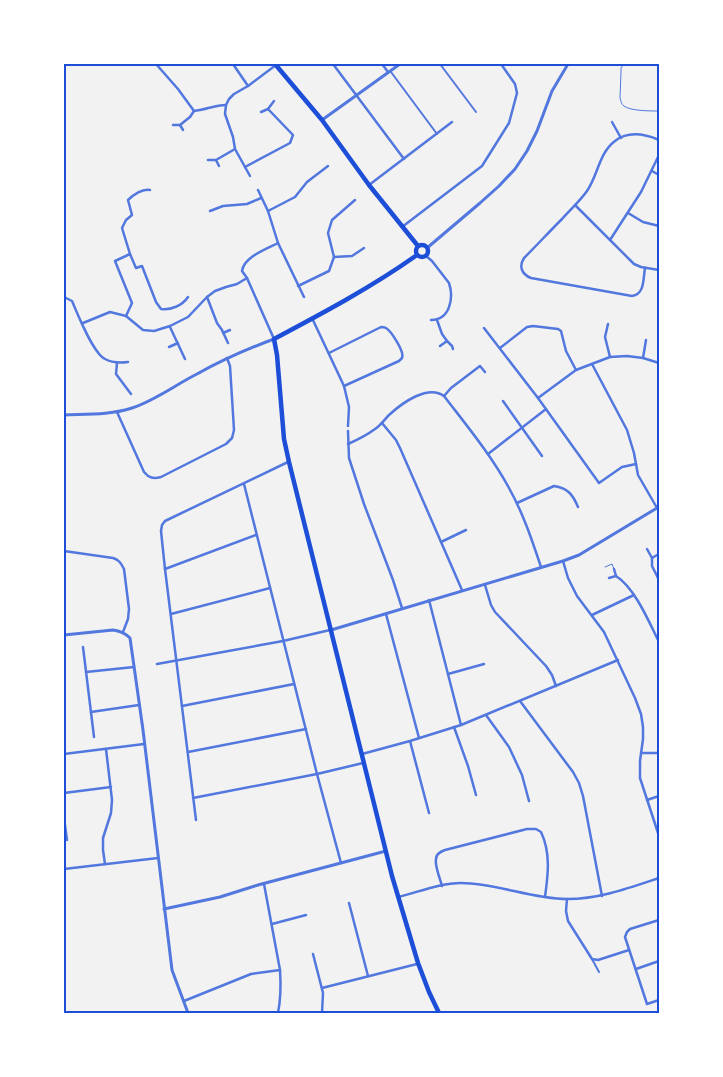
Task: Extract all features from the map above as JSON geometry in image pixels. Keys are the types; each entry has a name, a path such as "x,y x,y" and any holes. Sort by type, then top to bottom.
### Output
{"main road":[{"path":"275,64 322,120 402,227 418,246 421,245 427,248 426,256 421,257 417,255"},
{"path":"417,255 416,250 418,246"},
{"path":"417,255 362,290 274,339 284,439 289,462 398,898 418,963 439,1013"}],"street":[{"path":"156,64 194,111"},
{"path":"233,64 248,86"},
{"path":"250,176 235,149 226,114 226,105 234,94 248,86 275,64"},
{"path":"333,64 404,159"},
{"path":"382,64 437,134"},
{"path":"322,120 400,64"},
{"path":"440,64 476,112"},
{"path":"402,227 482,166 509,123 517,93 515,84 501,64"},
{"path":"427,248 480,203 515,169 527,151 552,92 568,64"},
{"path":"261,112 268,109 274,101"},
{"path":"194,111 226,105"},
{"path":"245,167 290,143 292,135 268,109"},
{"path":"180,126 194,111"},
{"path":"369,184 452,122"},
{"path":"612,122 621,138"},
{"path":"173,125 180,126 184,130"},
{"path":"645,268 641,290 639,294 634,296 531,278 526,276 521,267 524,258 575,205 591,185 608,149 616,141 629,135 640,135 659,140"},
{"path":"208,160 216,160 235,149"},
{"path":"610,241 652,171 659,155"},
{"path":"216,160 219,166"},
{"path":"268,211 295,197 307,182 328,166"},
{"path":"652,171 659,175"},
{"path":"150,190 145,189 128,200 132,215 126,220 122,228 130,254 136,268 142,266 156,302 161,309 180,305 188,297"},
{"path":"258,190 268,211 278,243 304,297"},
{"path":"210,211 223,206 247,204 261,198"},
{"path":"298,286 329,271 334,257 328,233 332,220 355,200"},
{"path":"575,205 634,264 659,270"},
{"path":"628,213 644,222 659,226"},
{"path":"64,416 117,412 144,404 227,358 274,339 247,278 242,271 244,264 258,252 278,243"},
{"path":"334,257 352,256 364,248"},
{"path":"126,316 132,303 116,262 130,254"},
{"path":"426,256 449,283 450,288 450,300 445,316 437,320 431,320"},
{"path":"82,323 110,312 126,316 143,330 154,331 188,317 215,291 237,284 247,278"},
{"path":"64,297 72,301 94,349 104,359 117,363 128,362"},
{"path":"207,297 217,323 228,343"},
{"path":"312,318 344,386 349,410 348,426"},
{"path":"437,320 438,327 446,342 454,349"},
{"path":"608,324 605,337 610,357"},
{"path":"170,326 185,360"},
{"path":"329,353 381,327 389,331 401,348 402,358 399,361 344,386"},
{"path":"500,348 527,327 558,329 561,331 566,351 576,370"},
{"path":"484,328 538,398 599,483 622,467 636,464"},
{"path":"223,333 230,330"},
{"path":"643,358 646,340"},
{"path":"440,346 446,342"},
{"path":"169,347 178,343"},
{"path":"538,398 576,370 610,357 627,356 659,363"},
{"path":"117,412 144,472 154,479 161,477 226,444 232,438 234,430 230,366 227,358"},
{"path":"117,363 116,374 131,394"},
{"path":"157,664 331,630 563,561 579,554 658,507 638,475 627,430 592,364"},
{"path":"444,396 480,366 485,372"},
{"path":"348,444 365,436 382,424 387,417 404,403 422,394 440,393 488,454 510,489 541,567"},
{"path":"502,402 542,456"},
{"path":"488,454 546,409"},
{"path":"382,424 396,440 400,448 462,590"},
{"path":"348,431 349,458 402,608"},
{"path":"196,820 165,569 162,525 165,521 289,462"},
{"path":"244,484 341,863"},
{"path":"517,503 554,486 569,492 578,507"},
{"path":"441,542 466,530"},
{"path":"165,569 256,535"},
{"path":"647,549 659,580"},
{"path":"64,551 113,558 122,564 129,609 128,618 121,631"},
{"path":"652,558 657,555"},
{"path":"563,561 568,578 577,596 604,632 641,714 643,727 640,773 659,836"},
{"path":"614,569 616,576 630,588 659,642"},
{"path":"609,578 616,576"},
{"path":"485,584 495,612 546,666 556,686"},
{"path":"171,614 270,588"},
{"path":"592,615 634,595"},
{"path":"429,600 461,725"},
{"path":"386,613 419,738"},
{"path":"64,636 113,630 121,631 130,638 140,705 172,970 188,1013"},
{"path":"83,647 94,737"},
{"path":"362,754 461,725 618,660"},
{"path":"448,674 484,664"},
{"path":"86,672 134,667"},
{"path":"182,706 294,684"},
{"path":"520,701 573,772 579,783 602,896"},
{"path":"90,712 140,705"},
{"path":"486,715 509,747 522,775 529,801"},
{"path":"454,727 476,795"},
{"path":"188,752 306,729"},
{"path":"410,741 429,813"},
{"path":"64,754 144,744"},
{"path":"105,864 103,838 112,806 106,749"},
{"path":"641,753 659,753"},
{"path":"193,798 364,763"},
{"path":"64,793 111,787"},
{"path":"648,800 659,796"},
{"path":"64,818 67,840"},
{"path":"442,886 436,864 436,857 439,852 527,829 536,829 542,832 548,856 545,897"},
{"path":"164,909 220,897 386,851"},
{"path":"64,869 158,858"},
{"path":"398,898 452,884 475,884 567,900 602,896 659,878"},
{"path":"264,884 280,970 281,1001 278,1013"},
{"path":"567,900 568,921 599,972"},
{"path":"349,903 368,976"},
{"path":"272,924 306,915"},
{"path":"659,920 630,929 625,937 647,1004 659,1000"},
{"path":"592,959 598,960 629,950"},
{"path":"313,954 323,993 322,1013"},
{"path":"636,969 659,961"},
{"path":"322,988 418,963"},
{"path":"184,1001 251,974 280,970"}],"lane":[{"path":"624,64 621,68 621,102 624,106 632,109 659,111"},
{"path":"606,567 612,564 614,569"}]}
